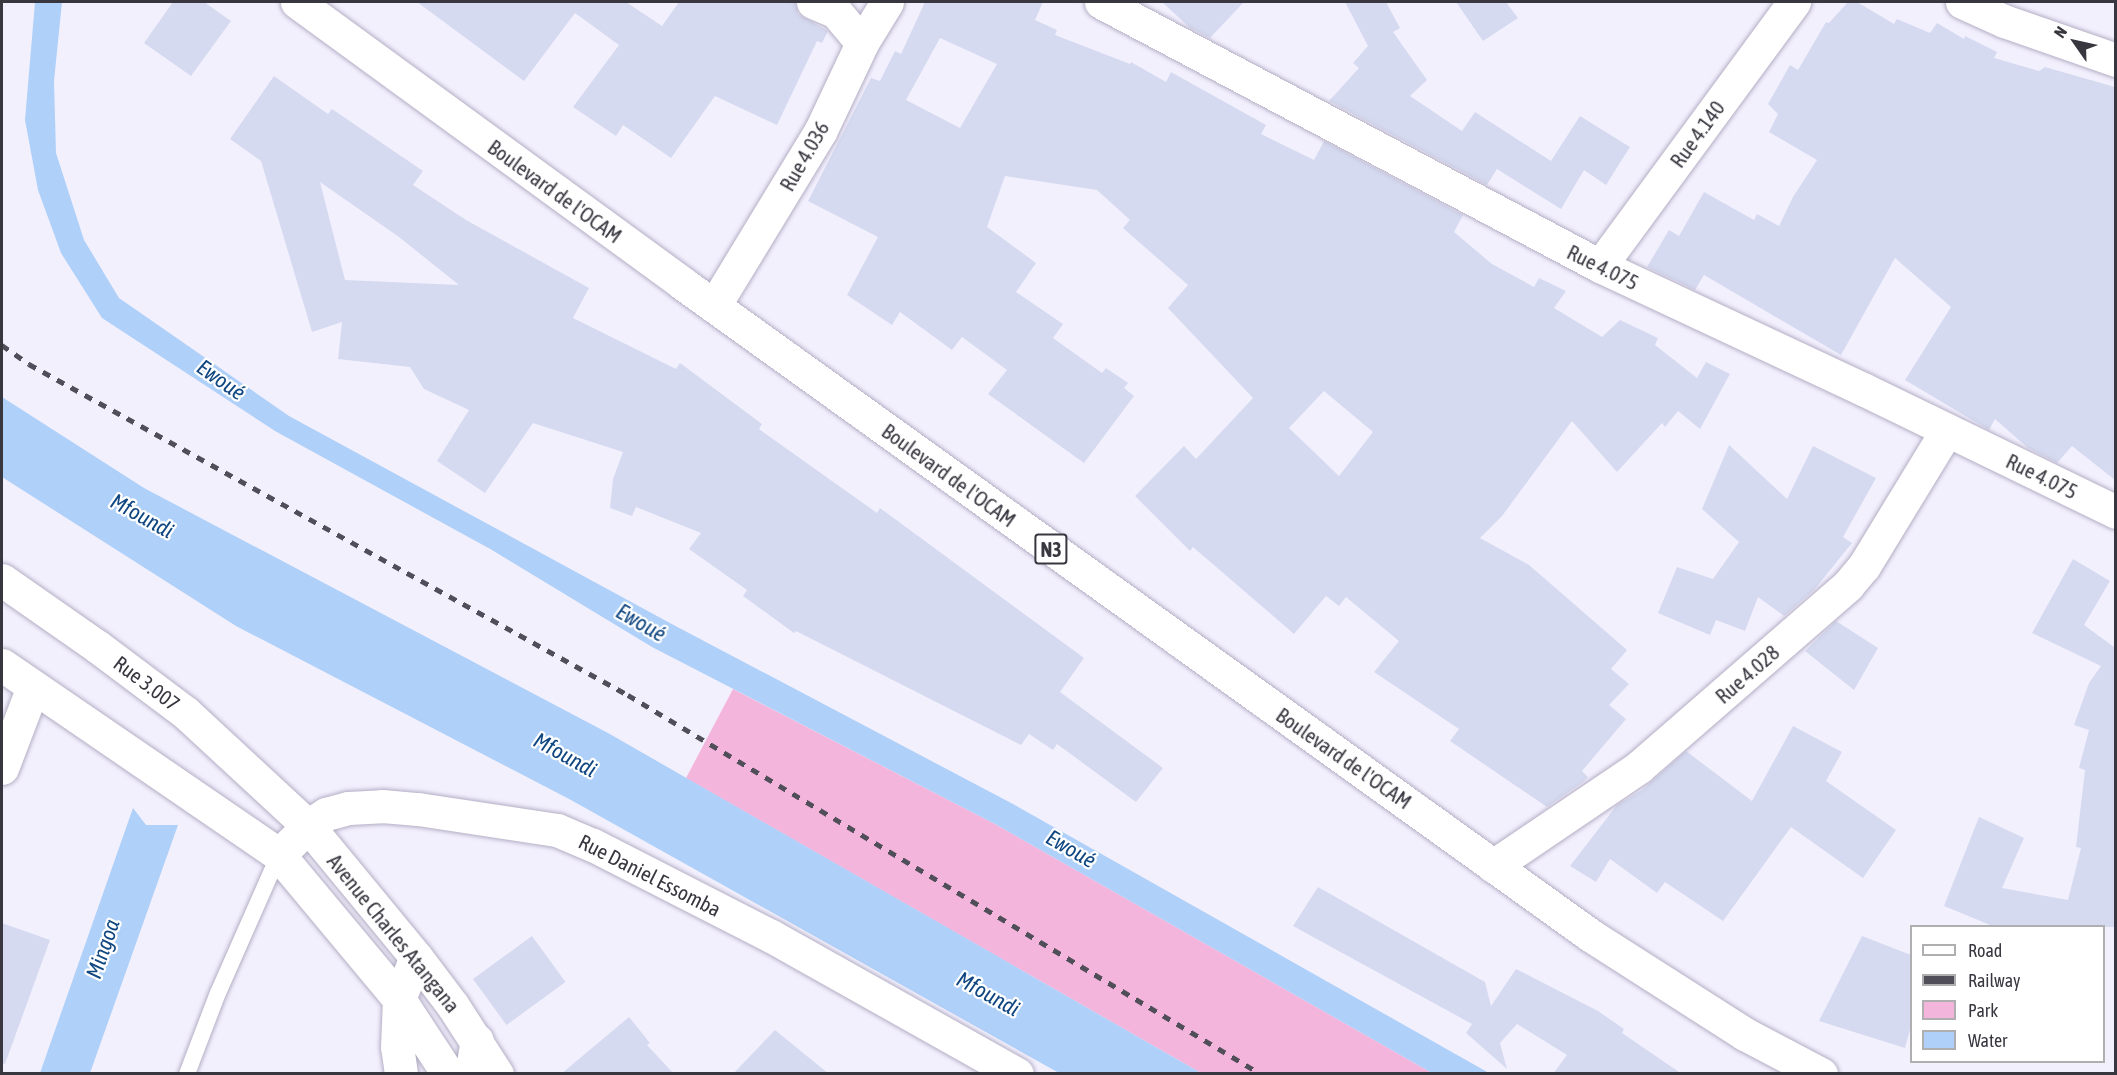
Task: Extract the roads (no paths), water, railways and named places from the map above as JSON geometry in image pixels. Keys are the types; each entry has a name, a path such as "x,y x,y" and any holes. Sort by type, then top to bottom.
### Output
{"main road":[{"name":"Boulevard de l'OCAM","path":"297,2 714,306 1590,935 1735,1028 1821,1074"},
{"path":"813,2 836,12 862,43"},
{"name":"Rue 4.036","path":"714,306 820,132 862,43 887,2"},
{"name":"Rue 4.075","path":"1101,2 1600,266 2115,512"},
{"name":"Rue 4.140","path":"1600,266 1794,2"},
{"path":"1962,2 2004,21 2115,60"},
{"name":"Rue 4.028","path":"1493,866 1639,767 1848,585 1864,566 1947,430"},
{"name":"Rue 3.007","path":"2,580 98,647 186,713 281,800"},
{"path":"2,665 33,687 2,768"},
{"name":"Avenue Charles Atangana","path":"33,687 244,829 399,999 448,1074"},
{"name":"Avenue Charles Atangana","path":"281,800 308,826 416,957 477,1041 497,1074"},
{"name":"Rue Daniel Essomba","path":"275,863 308,826 326,814 348,808 382,806 557,830 593,845 771,936 1017,1074"},
{"path":"401,1074 398,1047 399,999 416,957"},
{"path":"471,1074 477,1041"}],"lane":[{"path":"187,1074 275,863"}],"water":[{"name":"Ewoué","path":"35,2 62,2 54,81 56,153 84,240 119,298 289,416 668,622 1013,804 1489,1073 1432,1073 995,824 652,647 492,550 275,431 102,318 61,253 38,190 25,120"},
{"name":"Mfoundi","path":"2,397 144,488 608,733 1201,1073 1059,1073 571,800 236,626 2,477"},
{"name":"Mingoa","path":"133,808 146,825 178,825 90,1073 40,1073"}],"railway":[{"path":"2,345 29,364 628,695 1261,1074"}]}
